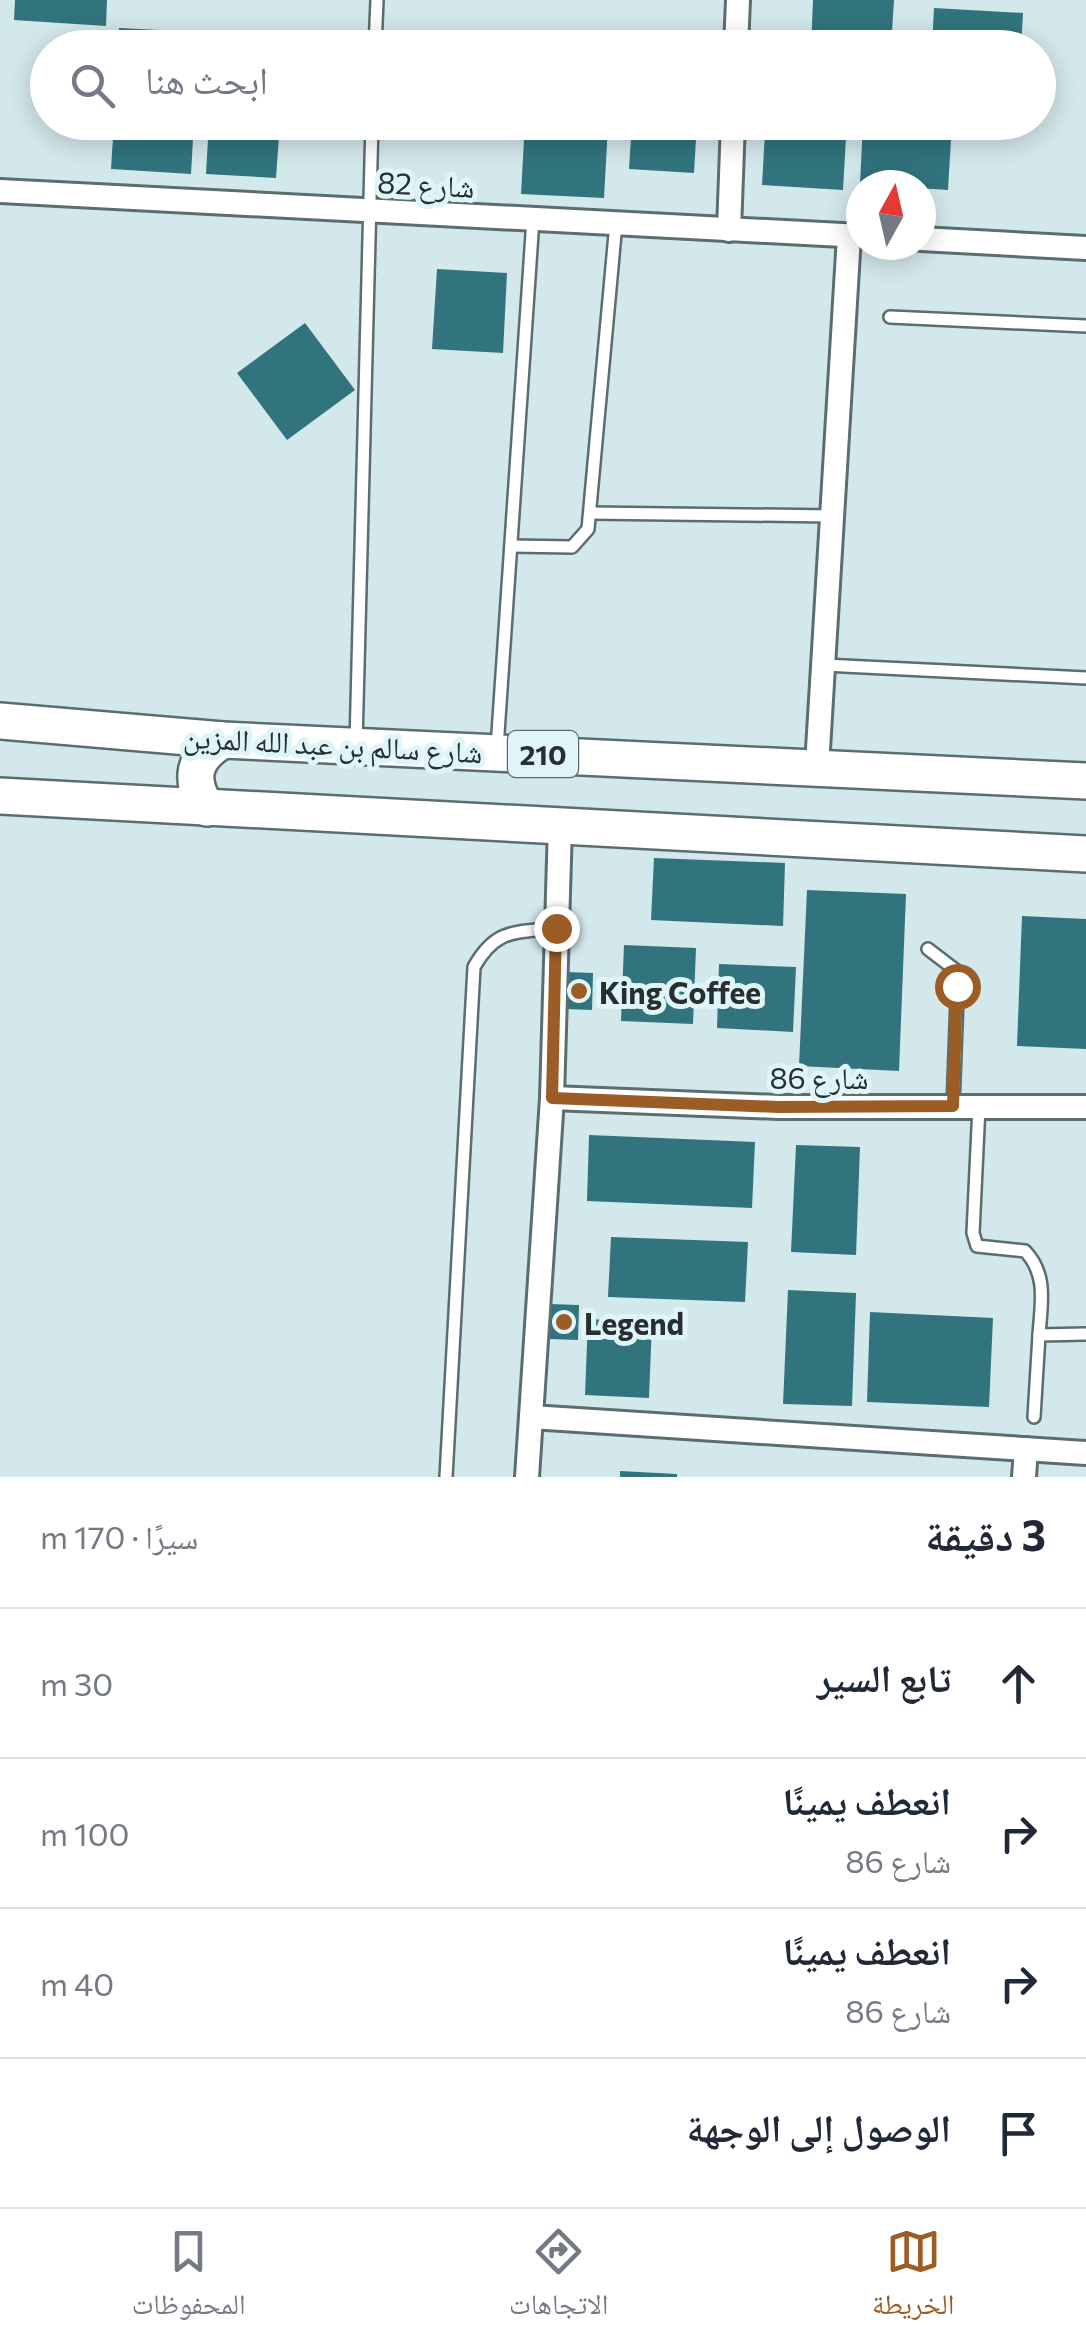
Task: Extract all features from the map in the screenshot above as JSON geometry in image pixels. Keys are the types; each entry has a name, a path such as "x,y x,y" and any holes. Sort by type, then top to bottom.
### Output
{"main road":[{"name":"شارع سالم بن عبد الله المزين","path":"0,721 223,740 1086,780"},
{"path":"207,808 195,791 194,770 204,751 223,740"},
{"path":"0,796 1086,854"}],"street":[{"path":"737,30 738,0"},
{"path":"728,230 732,140"},
{"name":"شارع 82","path":"0,191 846,236"},
{"path":"936,241 1086,248"},
{"name":"شارع 82","path":"817,766 853,260"},
{"path":"527,1477 552,1098 560,825"},
{"name":"شارع 86","path":"552,1098 778,1107 1086,1107"},
{"path":"531,1417 1086,1453"},
{"path":"1024,1477 1026,1449"}],"lane":[{"path":"376,30 377,0"},
{"path":"356,745 371,140"},
{"path":"497,752 533,219"},
{"path":"511,546 572,547 586,534 616,223"},
{"path":"890,317 1086,326"},
{"path":"590,513 833,516"},
{"path":"824,665 1086,678"},
{"path":"446,1477 474,967 488,942 506,934 556,928"},
{"path":"928,949 958,972 953,1106"},
{"path":"978,1106 973,1233 977,1246 1025,1251 1034,1260 1042,1284 1034,1418"},
{"path":"1039,1334 1086,1334"}],"building":[{"path":"15,0 107,0 106,26 14,20"},
{"path":"813,0 894,0 892,30 812,30"},
{"path":"934,8 1023,13 1022,30 933,30"},
{"path":"113,140 193,140 191,174 111,169"},
{"path":"208,140 279,140 276,178 206,174"},
{"path":"524,140 607,140 604,198 521,194"},
{"path":"631,140 696,140 694,173 629,169"},
{"path":"765,140 846,140 843,190 762,185"},
{"path":"862,140 951,140 948,190 936,189 936,170 861,170"},
{"path":"437,269 507,273 503,353 432,349"},
{"path":"305,323 355,390 287,440 237,373"},
{"path":"654,858 785,863 783,926 651,920"},
{"path":"807,890 906,894 899,1071 799,1066"},
{"path":"1022,916 1086,919 1086,1049 1017,1046"},
{"path":"624,945 696,948 693,1024 621,1021"},
{"path":"719,964 796,967 793,1032 717,1028"},
{"name":"King Coffee","path":"566,972 593,973 592,1010 564,1009"},
{"path":"589,1135 755,1142 752,1208 587,1201"},
{"path":"796,1145 860,1147 856,1255 791,1252"},
{"path":"611,1237 748,1242 745,1302 608,1297"},
{"path":"788,1290 856,1293 852,1406 783,1404"},
{"name":"Legend","path":"550,1304 579,1305 578,1340 549,1339"},
{"path":"870,1312 993,1318 989,1407 867,1402"},
{"path":"588,1319 652,1322 649,1398 585,1395"},
{"path":"620,1471 677,1474 677,1477 620,1477"}],"place":[{"name":"King Coffee","path":"579,991"},
{"name":"Legend","path":"564,1322"}],"route":[{"path":"556,928 552,1098 778,1107 953,1106 957,986"}]}
